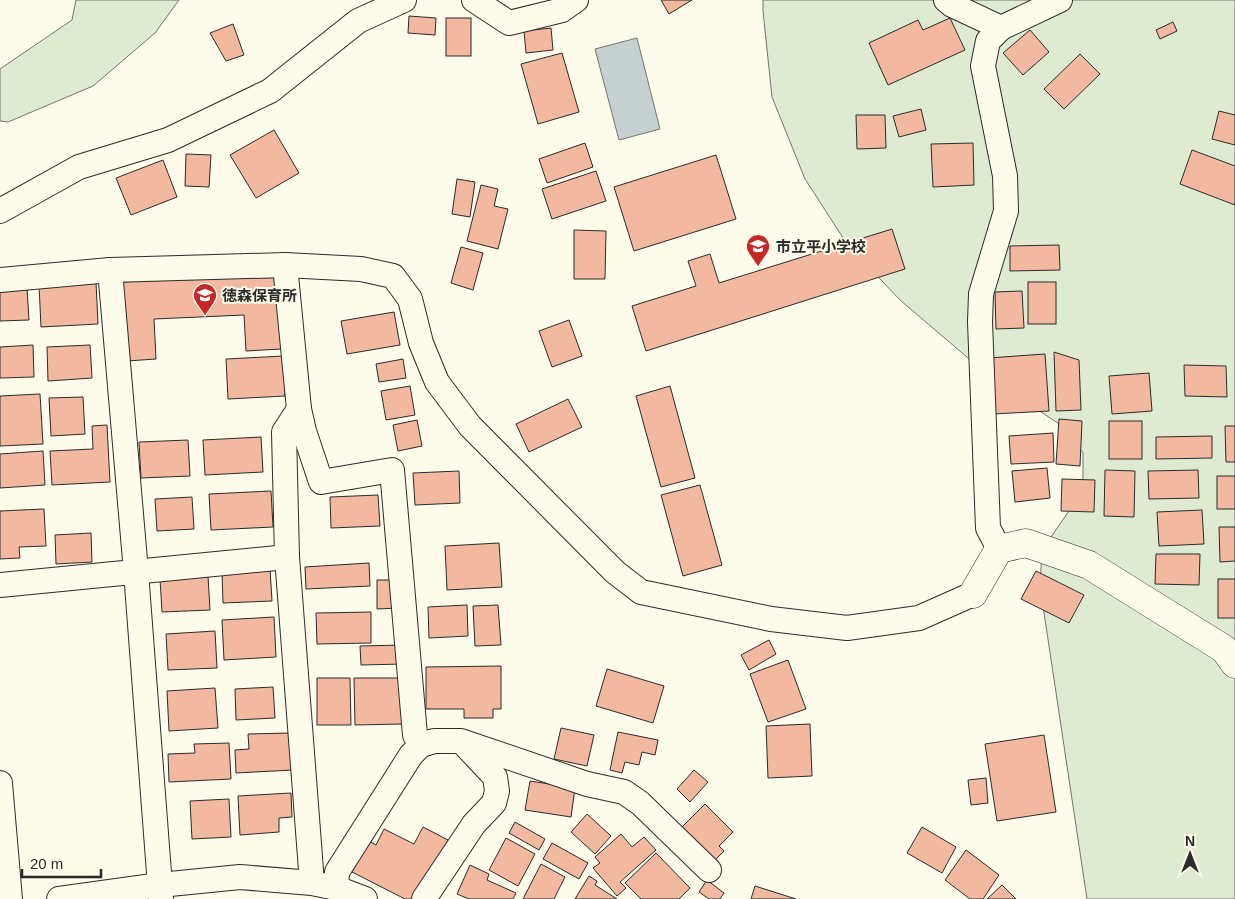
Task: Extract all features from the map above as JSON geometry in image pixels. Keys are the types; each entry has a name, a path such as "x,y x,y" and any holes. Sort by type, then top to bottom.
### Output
{"street":[{"path":"0,212 79,167 168,140 270,91 358,21 404,0"},
{"path":"474,0 509,23 562,10 576,0"},
{"path":"946,0 952,5 1001,28"},
{"path":"999,549 988,528 980,322 981,294 1006,211 1005,176 983,66 988,41 1001,28 1060,0"},
{"path":"0,280 110,270 285,264 361,269 393,276 410,299 421,343 437,382 470,426 616,572 640,592 771,619 847,628 919,618 973,594 999,549 1026,543 1089,564 1224,649 1235,664"},
{"path":"285,264 299,409 304,431 321,482 392,470 415,735 421,745"},
{"path":"110,270 136,572 160,892"},
{"path":"299,409 284,432 287,558 312,883"},
{"path":"0,585 287,558"},
{"path":"336,888 337,872 411,754 421,745 434,741 461,741 588,784 624,792 640,802 709,870"},
{"path":"424,899 474,824 494,803 497,791 495,776 461,741"},
{"path":"0,782 10,899"},
{"path":"59,899 160,892 240,877 312,883 336,888 365,899"}],"green space":[{"path":"76,0 179,0 155,33 93,86 8,122 0,121 0,69 72,20"},
{"path":"763,0 1235,0 1235,899 1087,899 1040,586 1042,550 1069,511 1083,478 1083,453 1065,428 995,381 900,300 847,244 805,179 772,97"}],"shaded area":[{"path":"637,38 660,129 619,140 595,49"}],"building":[{"path":"661,0 692,0 669,14"},
{"path":"409,16 436,18 435,35 408,33"},
{"path":"446,18 471,18 471,56 446,56"},
{"path":"950,18 965,50 888,85 869,43 918,20 923,30"},
{"path":"1173,22 1177,31 1160,39 1156,30"},
{"path":"233,24 244,55 226,61 210,33"},
{"path":"551,28 553,50 526,53 524,31"},
{"path":"1030,30 1049,52 1023,75 1003,53"},
{"path":"562,53 579,112 538,124 521,64"},
{"path":"1080,54 1100,74 1064,109 1044,89"},
{"path":"921,109 926,130 899,137 893,116"},
{"path":"1219,111 1235,115 1235,145 1212,139"},
{"path":"856,115 885,115 886,148 857,149"},
{"path":"274,130 299,173 256,198 230,155"},
{"path":"585,143 593,167 547,183 539,159"},
{"path":"973,143 974,185 933,187 931,144"},
{"path":"1192,150 1235,166 1235,205 1180,184"},
{"path":"186,154 211,155 209,187 185,186"},
{"path":"716,155 736,219 634,251 614,187"},
{"path":"163,160 177,197 131,215 116,178"},
{"path":"596,171 606,201 552,219 542,189"},
{"path":"457,179 475,182 470,217 452,214"},
{"path":"481,185 498,189 494,206 508,209 498,249 467,241"},
{"path":"892,229 905,269 646,351 632,306 696,286 688,261 710,254 719,283"},
{"path":"574,230 606,231 605,279 574,279"},
{"path":"1059,245 1060,270 1010,271 1010,246"},
{"path":"461,247 483,253 473,290 451,283"},
{"path":"278,274 281,349 246,351 244,315 154,319 156,359 127,361 123,282"},
{"path":"96,282 98,324 41,327 39,285"},
{"path":"1028,282 1056,282 1056,324 1028,324"},
{"path":"27,288 29,320 0,321 0,289"},
{"path":"1022,291 1024,328 996,329 995,292"},
{"path":"394,312 400,345 347,354 341,321"},
{"path":"569,320 582,356 552,367 539,331"},
{"path":"33,345 34,377 0,378 0,347"},
{"path":"90,345 92,378 48,381 47,347"},
{"path":"1054,352 1079,360 1081,410 1056,411"},
{"path":"1045,354 1049,411 993,414 989,358"},
{"path":"284,356 285,396 228,399 226,359"},
{"path":"403,359 406,378 379,382 376,364"},
{"path":"1184,365 1226,366 1227,397 1185,396"},
{"path":"1149,373 1152,411 1112,414 1109,376"},
{"path":"410,386 415,415 386,420 381,391"},
{"path":"670,386 695,478 661,487 636,396"},
{"path":"40,394 43,444 0,446 0,396"},
{"path":"83,397 85,434 51,436 49,398"},
{"path":"568,399 582,427 529,452 516,424"},
{"path":"1059,419 1082,421 1080,466 1056,464"},
{"path":"417,420 422,446 398,451 393,425"},
{"path":"1109,421 1142,421 1142,459 1109,459"},
{"path":"107,425 110,482 52,485 50,451 93,449 92,426"},
{"path":"1225,426 1235,426 1235,462 1226,462"},
{"path":"1053,433 1054,462 1011,464 1009,436"},
{"path":"1212,436 1212,458 1156,459 1156,437"},
{"path":"261,437 263,472 205,475 203,440"},
{"path":"188,440 190,476 141,478 139,442"},
{"path":"43,451 45,485 0,488 0,454"},
{"path":"1047,468 1050,498 1015,502 1012,471"},
{"path":"1105,470 1135,471 1134,517 1104,516"},
{"path":"1198,470 1199,498 1149,499 1148,471"},
{"path":"459,471 460,503 415,505 413,473"},
{"path":"1217,476 1235,476 1235,509 1217,509"},
{"path":"1062,479 1095,480 1094,512 1061,511"},
{"path":"700,485 722,565 683,576 661,495"},
{"path":"271,491 273,527 211,530 209,494"},
{"path":"378,495 380,526 331,528 330,497"},
{"path":"192,497 194,529 157,531 155,499"},
{"path":"44,509 46,546 19,547 20,558 0,559 0,511"},
{"path":"1202,510 1204,544 1159,546 1157,512"},
{"path":"1219,527 1235,527 1235,561 1220,562"},
{"path":"91,533 92,562 56,564 55,535"},
{"path":"499,543 502,587 447,590 445,546"},
{"path":"1156,554 1200,554 1199,585 1155,584"},
{"path":"369,563 370,586 306,589 305,567"},
{"path":"270,569 272,601 223,603 222,572"},
{"path":"1036,571 1084,595 1069,623 1021,599"},
{"path":"208,576 210,610 162,612 160,579"},
{"path":"1218,579 1235,579 1235,618 1218,618"},
{"path":"377,580 397,580 398,608 377,609"},
{"path":"467,605 468,636 429,638 428,607"},
{"path":"498,605 501,645 475,646 473,606"},
{"path":"371,612 371,643 317,644 316,613"},
{"path":"274,617 276,657 224,660 222,620"},
{"path":"215,631 217,668 168,670 166,634"},
{"path":"769,640 776,654 749,670 741,655"},
{"path":"404,645 404,664 361,665 360,646"},
{"path":"788,660 806,709 768,722 750,674"},
{"path":"501,666 501,709 493,709 493,718 464,718 464,709 426,709 426,667"},
{"path":"607,669 664,686 653,723 596,706"},
{"path":"317,678 350,678 351,725 317,725"},
{"path":"354,678 401,678 402,724 355,725"},
{"path":"273,687 275,718 236,720 235,689"},
{"path":"215,688 218,728 169,731 167,691"},
{"path":"810,724 812,776 768,778 766,726"},
{"path":"561,728 594,735 587,766 554,759"},
{"path":"618,732 658,740 655,755 642,752 639,765 625,762 622,773 610,770"},
{"path":"291,733 293,770 236,773 235,750 249,749 248,734"},
{"path":"1044,735 1056,812 997,821 985,744"},
{"path":"229,743 231,779 169,782 168,754 195,753 194,744"},
{"path":"694,770 708,782 690,802 677,789"},
{"path":"986,778 988,803 971,805 968,780"},
{"path":"530,781 575,788 571,817 525,810"},
{"path":"291,793 292,817 279,818 279,832 240,835 238,796"},
{"path":"229,799 231,837 192,839 190,801"},
{"path":"705,804 733,832 719,846 724,851 711,864 678,831"},
{"path":"587,814 611,836 595,854 571,832"},
{"path":"515,822 545,839 539,850 509,833"},
{"path":"423,827 448,840 418,899 405,899 352,872 369,841 376,845 384,829 414,844"},
{"path":"922,827 956,847 942,873 907,853"},
{"path":"621,834 632,847 644,837 656,850 620,882 626,888 617,896 593,868 600,863 595,857"},
{"path":"506,838 535,854 518,886 489,870"},
{"path":"552,843 588,863 579,879 543,859"},
{"path":"966,850 999,875 983,899 970,899 945,880"},
{"path":"656,853 690,888 679,899 641,899 625,883"},
{"path":"541,864 565,877 554,899 523,899"},
{"path":"470,865 489,874 487,880 516,893 513,899 469,899 457,894"},
{"path":"589,876 597,881 595,885 617,899 575,899"},
{"path":"707,880 724,893 720,899 709,899 699,892"},
{"path":"1002,885 1016,899 987,899"},
{"path":"755,886 796,899 751,899"}],"place":[{"name":"市立平小学校","path":"758,267"},
{"name":"徳森保育所","path":"205,316"}]}
